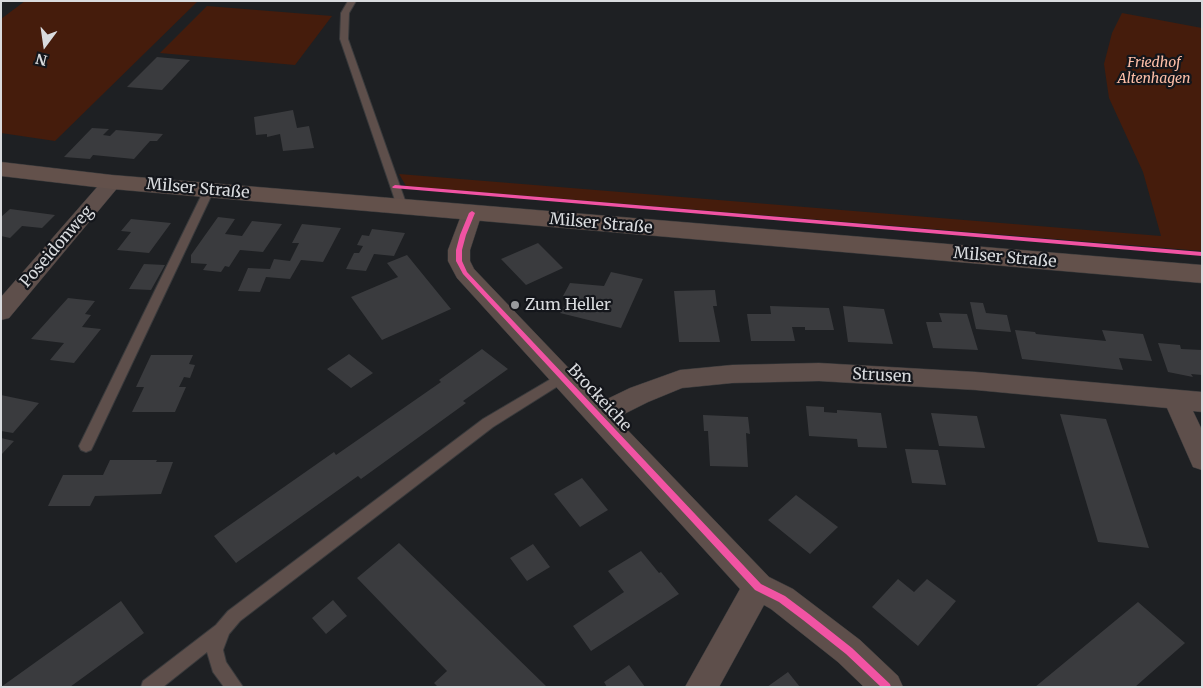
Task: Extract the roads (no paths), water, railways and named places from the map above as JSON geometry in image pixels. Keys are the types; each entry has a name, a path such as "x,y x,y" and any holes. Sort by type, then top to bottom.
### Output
{"main road":[{"name":"Milser Straße","path":"1,169 112,182 1202,274"}],"street":[{"name":"Poseidonweg","path":"1,312 112,182"},
{"name":"Brockeiche","path":"472,213 459,250 459,261 465,273 758,587"},
{"name":"Strusen","path":"597,416 639,394 680,379 732,374 820,372 956,380 1202,402"},
{"path":"1175,399 1202,459"},
{"path":"701,687 758,587 782,599 806,617 849,651 887,687"}],"lane":[{"path":"352,1 345,13 344,39 402,206"},
{"path":"86,446 208,190"},
{"path":"149,687 222,630 234,616 488,423 562,378"},
{"path":"222,630 215,650 219,666 235,687"}],"place":[{"name":"Zum Heller","path":"515,305"}],"park label":[{"name":"Friedhof Altenhagen","path":"1154,72"}]}
